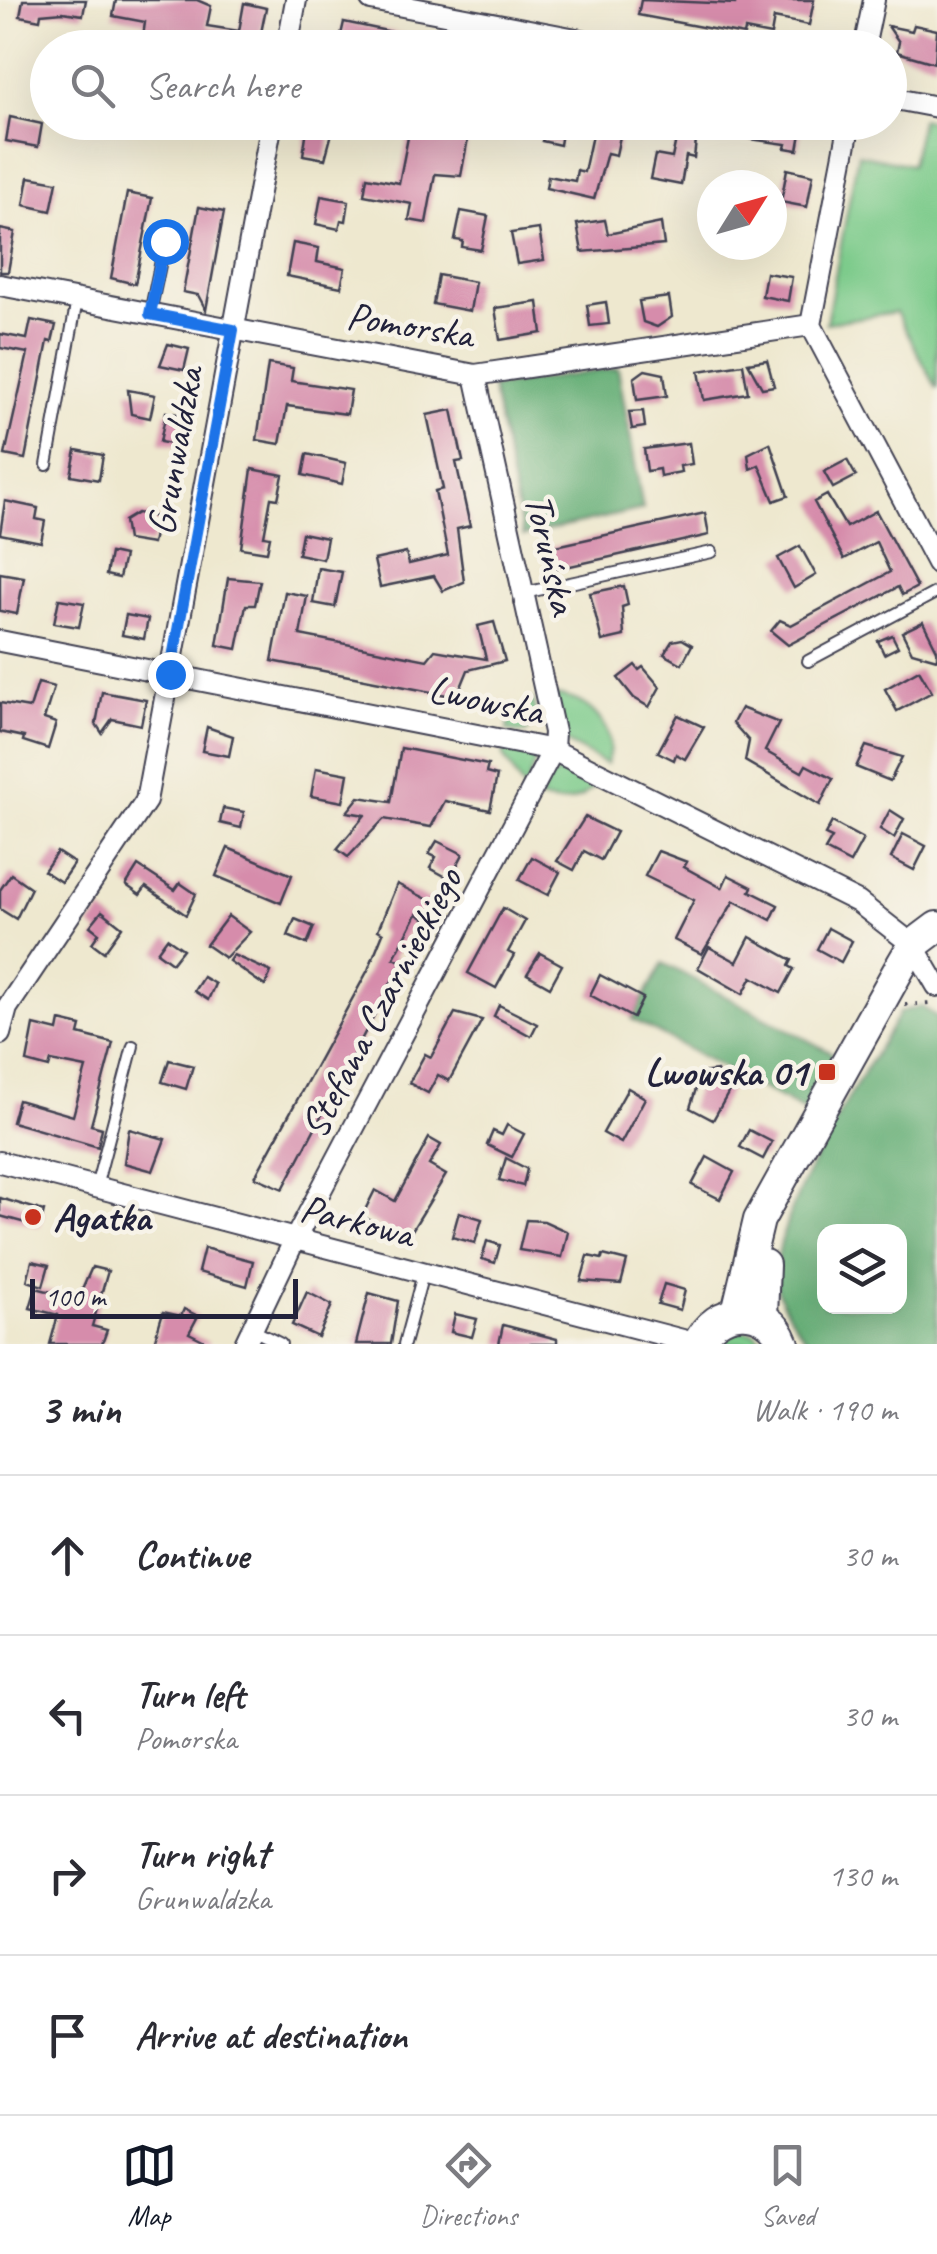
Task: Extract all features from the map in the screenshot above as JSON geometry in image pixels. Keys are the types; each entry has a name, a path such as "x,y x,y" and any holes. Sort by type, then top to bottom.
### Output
{"street":[{"path":"290,30 296,0"},
{"path":"371,0 528,30"},
{"path":"868,30 874,0"},
{"path":"907,101 937,107"},
{"name":"Grunwaldzka","path":"0,1034 7,1008 146,801 269,140"},
{"path":"847,140 811,325 929,530 937,563"},
{"name":"Pomorska","path":"0,285 475,375 811,325"},
{"name":"Toruńska","path":"475,375 554,732 553,750"},
{"name":"Lwowska","path":"0,641 553,750 858,902 896,928 925,936"},
{"name":"Stefana Czarnieckiego","path":"248,1337 294,1241 553,750"},
{"path":"925,936 936,994"},
{"path":"749,1314 761,1286 779,1190 925,936"},
{"name":"Parkowa","path":"0,1162 698,1344"},
{"path":"698,1344 707,1326 720,1316 749,1314 776,1328 784,1344"}],"lane":[{"path":"150,314 165,241"},
{"path":"47,465 77,300"},
{"path":"524,593 712,552"},
{"path":"808,661 937,592"},
{"path":"96,1188 133,1046"},
{"path":"404,1344 423,1274"},
{"path":"248,1337 282,1344"}],"path":[{"path":"900,1006 936,994"}],"green space":[{"path":"921,119 937,122 937,389 896,312 826,323 858,154 911,165"},
{"path":"618,368 643,509 523,536 492,387"},
{"path":"554,696 578,701 598,717 609,739 606,764 567,743"},
{"path":"533,700 537,722 525,733 507,731 509,721"},
{"path":"505,747 533,755 535,761 525,791 503,756"},
{"path":"570,767 598,779 593,787 573,800 539,799 551,777"},
{"path":"663,963 834,1054 804,1111 632,1019"},
{"path":"921,1006 937,1017 937,1344 811,1344 792,1320 778,1292 777,1263 785,1229 819,1150 900,1012"},
{"path":"738,1330 755,1333 766,1344 717,1344"}],"building":[{"path":"23,0 86,0 83,15 41,14 40,20 20,16"},
{"path":"116,0 197,0 211,6 207,26 233,30 144,30 145,22 113,16"},
{"path":"641,0 735,4 735,0 814,0 809,25 774,18 772,30 718,30 638,15"},
{"path":"244,3 266,8 262,30 239,30"},
{"path":"344,22 382,30 342,30"},
{"path":"914,25 937,30 935,63 907,55 907,30 891,30 888,26 912,31"},
{"path":"10,117 30,121 30,140 39,140 38,147 6,141"},
{"path":"305,140 330,140 325,159 303,155"},
{"path":"407,140 468,140 461,176 435,174 426,223 409,220 412,204 364,195 367,177 399,183"},
{"path":"591,140 619,140 616,155 607,153 594,199 546,188 548,176 575,181 577,170 584,172"},
{"path":"676,140 696,140 694,158 686,156 681,185 650,179 655,155 672,158"},
{"path":"757,140 800,140 798,150 785,148 786,144"},
{"path":"787,170 813,175 807,207 787,203"},
{"path":"29,177 57,182 51,211 24,205"},
{"path":"127,193 152,198 135,284 111,278"},
{"path":"321,196 349,201 346,221 341,220 339,229 316,224"},
{"path":"199,207 224,212 206,310 198,295 183,292"},
{"path":"461,211 488,216 481,250 462,247 463,241 455,240"},
{"path":"605,220 608,234 661,223 664,245 582,252 577,224"},
{"path":"0,229 15,232 8,272 0,272"},
{"path":"539,229 544,260 517,264 511,233"},
{"path":"293,243 319,248 317,262 345,268 341,287 287,276"},
{"path":"766,273 792,277 788,301 762,296"},
{"path":"438,275 475,282 470,311 433,304"},
{"path":"669,297 672,317 657,327 643,322 639,301"},
{"path":"538,302 542,333 500,340 495,308"},
{"path":"606,302 609,324 590,326 587,305"},
{"path":"31,320 56,325 52,342 48,341 25,459 5,455 28,353 0,348 0,334 27,339"},
{"path":"168,344 189,349 184,370 160,365"},
{"path":"767,360 774,386 762,388 748,363"},
{"path":"268,364 293,368 291,381 351,390 347,414 287,406 280,444 257,440"},
{"path":"743,364 748,393 704,400 699,371"},
{"path":"645,370 664,374 667,396 637,400 634,378"},
{"path":"128,390 155,395 150,418 131,414"},
{"path":"452,410 463,461 456,462 470,526 457,529 464,582 443,591 434,576 380,587 374,560 406,553 409,564 448,555 435,491 443,489 427,415"},
{"path":"643,411 645,427 632,429 629,412"},
{"path":"166,412 188,416 182,446 160,442"},
{"path":"689,443 692,464 680,466 681,472 660,476 659,469 647,471 644,449"},
{"path":"770,443 788,496 774,501 759,465 750,469 748,454"},
{"path":"76,450 103,455 99,480 71,475"},
{"path":"307,454 346,463 342,484 303,475"},
{"path":"847,460 856,476 833,488 824,472"},
{"path":"252,469 283,475 278,499 271,498 264,536 270,537 267,552 241,548"},
{"path":"827,495 846,527 876,511 917,587 902,595 898,587 788,645 771,631 780,620 791,625 890,572 876,542 844,559 814,502"},
{"path":"5,501 38,508 36,519 45,521 41,542 0,534"},
{"path":"137,513 157,517 152,544 127,540 124,521"},
{"path":"705,513 709,535 548,571 543,549"},
{"path":"302,533 327,538 323,559 298,554"},
{"path":"800,546 816,575 794,588 778,558"},
{"path":"110,553 124,556 119,578 106,575"},
{"path":"318,568 342,572 335,607 313,603"},
{"path":"0,573 24,577 17,614 0,611"},
{"path":"228,578 260,581 255,605 246,605 237,649 217,645"},
{"path":"624,586 628,605 622,607 624,636 602,641 590,593"},
{"path":"285,592 307,596 300,635 427,660 435,650 486,659 478,626 494,622 505,661 468,670 457,697 272,661"},
{"path":"59,599 84,603 79,627 54,623"},
{"path":"126,615 148,619 144,639 122,635"},
{"path":"923,622 937,650 937,659 912,652 902,632"},
{"path":"892,635 898,647 884,654 878,641"},
{"path":"682,639 692,645 682,664 664,654 672,641"},
{"path":"635,665 639,670 643,667 660,687 649,707 634,698 618,678"},
{"path":"919,670 932,692 897,711 885,689"},
{"path":"38,683 54,687 44,719 56,723 48,749 23,741 24,737 0,732 0,703 30,708"},
{"path":"102,692 146,700 141,725 112,719 102,733 96,724"},
{"path":"741,708 779,723 765,751 802,772 806,765 833,779 820,805 745,761 749,741 733,723"},
{"path":"678,715 704,727 685,759 676,754 674,760 658,752"},
{"path":"207,727 233,736 229,756 202,751"},
{"path":"866,746 902,757 890,781 856,767"},
{"path":"401,748 488,765 486,773 497,776 490,810 445,801 431,827 384,819 348,857 337,849 365,815 347,812 359,797 391,802"},
{"path":"316,768 348,774 343,802 311,796"},
{"path":"223,808 244,812 241,828 220,823"},
{"path":"890,810 904,819 894,838 880,829"},
{"path":"585,817 616,832 601,860 584,851 574,870 557,861"},
{"path":"832,822 863,839 850,863 825,850 832,838 825,835"},
{"path":"903,834 926,846 914,870 891,858"},
{"path":"437,841 463,854 450,879 430,868 436,857 429,854"},
{"path":"228,848 292,875 281,903 216,876"},
{"path":"658,851 687,862 684,867 722,888 728,875 752,887 750,891 778,905 771,920 734,901 702,954 674,940 694,900 645,876"},
{"path":"57,852 74,863 61,882 44,871"},
{"path":"532,857 560,872 548,895 519,880"},
{"path":"138,866 175,890 180,883 196,894 186,915 146,887 140,895 126,885"},
{"path":"11,874 31,888 16,919 0,909 0,890"},
{"path":"397,884 435,903 426,919 417,914 394,958 402,962 283,1189 255,1177 368,970 383,933 378,930"},
{"path":"503,908 525,921 508,952 514,955 496,988 468,973"},
{"path":"102,911 122,927 104,952 92,943 99,933 90,926"},
{"path":"228,916 250,932 225,958 206,945"},
{"path":"295,919 314,927 307,944 288,936"},
{"path":"828,928 852,941 841,962 817,949"},
{"path":"750,937 792,960 789,966 794,969 781,993 752,977 743,994 698,968 709,947 737,962"},
{"path":"167,938 183,949 172,963 157,952"},
{"path":"540,953 562,965 550,987 527,974"},
{"path":"233,955 271,972 265,986 229,961"},
{"path":"600,975 643,998 633,1018 590,995"},
{"path":"203,977 215,984 208,1000 194,991"},
{"path":"499,1005 537,1024 531,1036 494,1016"},
{"path":"455,1013 482,1020 449,1081 438,1075 428,1093 409,1083 425,1054 431,1057"},
{"path":"60,1021 81,1026 79,1034 113,1043 91,1125 102,1128 98,1147 12,1122 18,1100 73,1116 86,1068 51,1061 49,1068 27,1062 34,1025 58,1031"},
{"path":"169,1060 193,1066 186,1089 162,1082"},
{"path":"717,1071 721,1083 731,1088 713,1120 690,1108 701,1073"},
{"path":"628,1088 645,1098 621,1143 603,1133"},
{"path":"507,1125 524,1134 512,1157 487,1145 493,1131 502,1135"},
{"path":"129,1129 165,1139 153,1171 124,1163"},
{"path":"749,1130 772,1142 763,1159 740,1147"},
{"path":"429,1138 441,1145 429,1165 446,1175 406,1240 362,1216 375,1190 395,1201"},
{"path":"707,1157 734,1172 720,1199 692,1185"},
{"path":"506,1158 527,1169 523,1186 499,1180"},
{"path":"0,1198 44,1211 40,1227 0,1216"},
{"path":"459,1212 482,1219 475,1243 452,1237"},
{"path":"526,1220 544,1221 568,1232 562,1257 519,1250"},
{"path":"487,1241 500,1245 495,1263 482,1259"},
{"path":"204,1248 253,1261 247,1286 198,1272"},
{"path":"603,1255 627,1261 621,1284 581,1281 588,1256 602,1259"},
{"path":"32,1261 49,1265 43,1286 27,1281"},
{"path":"92,1267 108,1271 92,1326 107,1330 102,1344 50,1344 58,1315 30,1308 36,1288 78,1299"},
{"path":"664,1284 685,1290 680,1310 658,1304"},
{"path":"307,1292 332,1305 318,1337 292,1325"},
{"path":"369,1293 398,1301 391,1344 356,1344"},
{"path":"184,1309 198,1316 189,1333 211,1344 154,1342 163,1312 181,1316"},
{"path":"455,1314 477,1319 472,1337 451,1332"},
{"path":"503,1325 557,1339 557,1344 499,1344"}],"place":[{"name":"Lwowska 01","path":"827,1072"},
{"name":"Agatka","path":"33,1217"}],"route":[{"path":"165,241 150,314 233,330 170,674"}]}
